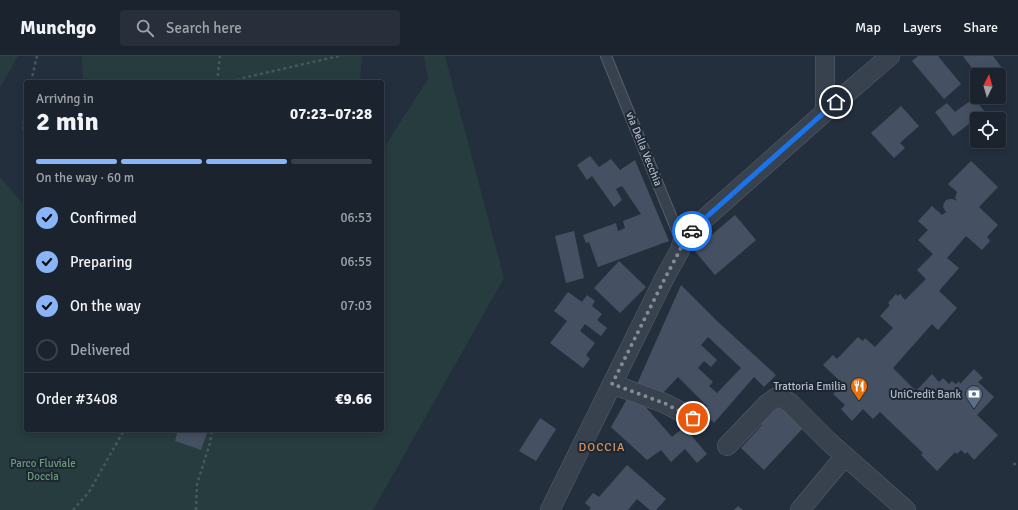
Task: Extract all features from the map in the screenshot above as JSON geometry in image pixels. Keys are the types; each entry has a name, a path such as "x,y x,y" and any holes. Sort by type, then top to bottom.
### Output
{"street":[{"path":"825,56 825,112"},
{"path":"550,510 680,250 682,243 702,221 890,56"},
{"path":"612,384 664,403 693,418"},
{"path":"727,446 767,404 776,397 784,399 791,404 828,441 906,510"},
{"path":"800,510 845,456"}],"lane":[{"name":"via Della Vecchia","path":"606,56 682,243"}],"path":[{"path":"31,80 36,56"},
{"path":"217,80 220,56"},
{"path":"237,80 340,56"},
{"path":"24,120 24,130"},
{"path":"73,510 89,492 123,432"},
{"path":"196,510 197,484 210,444 212,432"},
{"path":"1013,464 1018,464"}],"green space":[{"path":"0,56 18,56 0,88"},
{"path":"82,56 362,56 360,80 83,80"},
{"name":"Parco Fluviale Doccia","path":"424,56 445,56 504,278 373,510 0,510 0,177 24,206 24,432 384,432 384,147 428,79"}],"building":[{"path":"918,56 938,56 961,84 944,99 912,61"},
{"path":"963,56 993,56 1002,68 972,68"},
{"path":"970,101 970,104 979,104 985,112 970,112 970,123 953,136 935,112 947,103 955,112"},
{"path":"901,106 919,126 900,143 905,148 894,158 871,133"},
{"path":"590,156 599,167 611,159 620,170 635,160 669,241 598,267 589,242 586,243 583,235 616,223 618,231 625,228 623,221 641,214 622,186 616,189 622,200 614,207 592,176 587,180 577,165"},
{"path":"971,161 998,187 979,207 998,225 987,237 990,241 982,250 966,236 947,258 959,268 939,291 957,308 938,330 932,324 893,368 916,391 932,374 939,382 943,378 949,384 952,381 956,384 959,381 960,384 974,369 983,378 978,382 994,397 977,415 998,435 974,460 967,452 965,454 961,450 957,454 955,452 937,471 921,455 923,453 880,412 873,419 863,409 852,421 841,409 845,405 833,394 839,388 836,385 840,381 823,365 833,355 837,359 858,337 863,341 865,338 875,347 893,328 880,316 890,305 888,303 896,294 898,296 900,294 905,300 926,279 917,270 933,254 918,240 928,230 918,221 932,206 942,215 946,212 943,207 946,200 953,199 957,201 955,198 957,192 948,184"},
{"path":"735,215 756,240 715,275 694,250"},
{"path":"574,231 584,278 566,283 555,236"},
{"path":"619,261 646,287 620,313 594,288"},
{"path":"681,285 717,321 776,375 764,387 754,377 714,423 702,412 707,406 678,377 660,396 637,384","holes":["708,337 741,368 717,393 709,386 713,382 698,368 704,361 711,367 717,360 701,345"]},
{"path":"568,292 582,302 587,295 595,301 592,306 602,314 597,320 607,328 601,336 585,324 580,331 595,343 586,355 590,359 583,368 550,343 567,321 554,311"},
{"path":"627,399 643,404 672,437 684,427 707,454 697,463 685,449 671,462 661,450 647,460 611,427"},
{"path":"779,402 805,426 764,470 741,448 762,425 760,422"},
{"path":"540,418 556,429 536,461 519,451"},
{"path":"177,432 207,432 201,450 175,441"},
{"path":"627,465 666,499 656,510 650,510 637,499 628,510 589,510 591,508 585,503 593,493 599,497"},
{"path":"738,506 743,510 734,510"}],"way so far":[{"path":"692,231 682,243 680,250 612,384 664,403 693,418"}],"place":[{"name":"Trattoria Emilia","path":"859,401"},
{"name":"UniCredit Bank","path":"974,409"}],"district":[{"name":"DOCCIA","path":"602,447"}],"route":[{"path":"692,231 836,102"}]}
